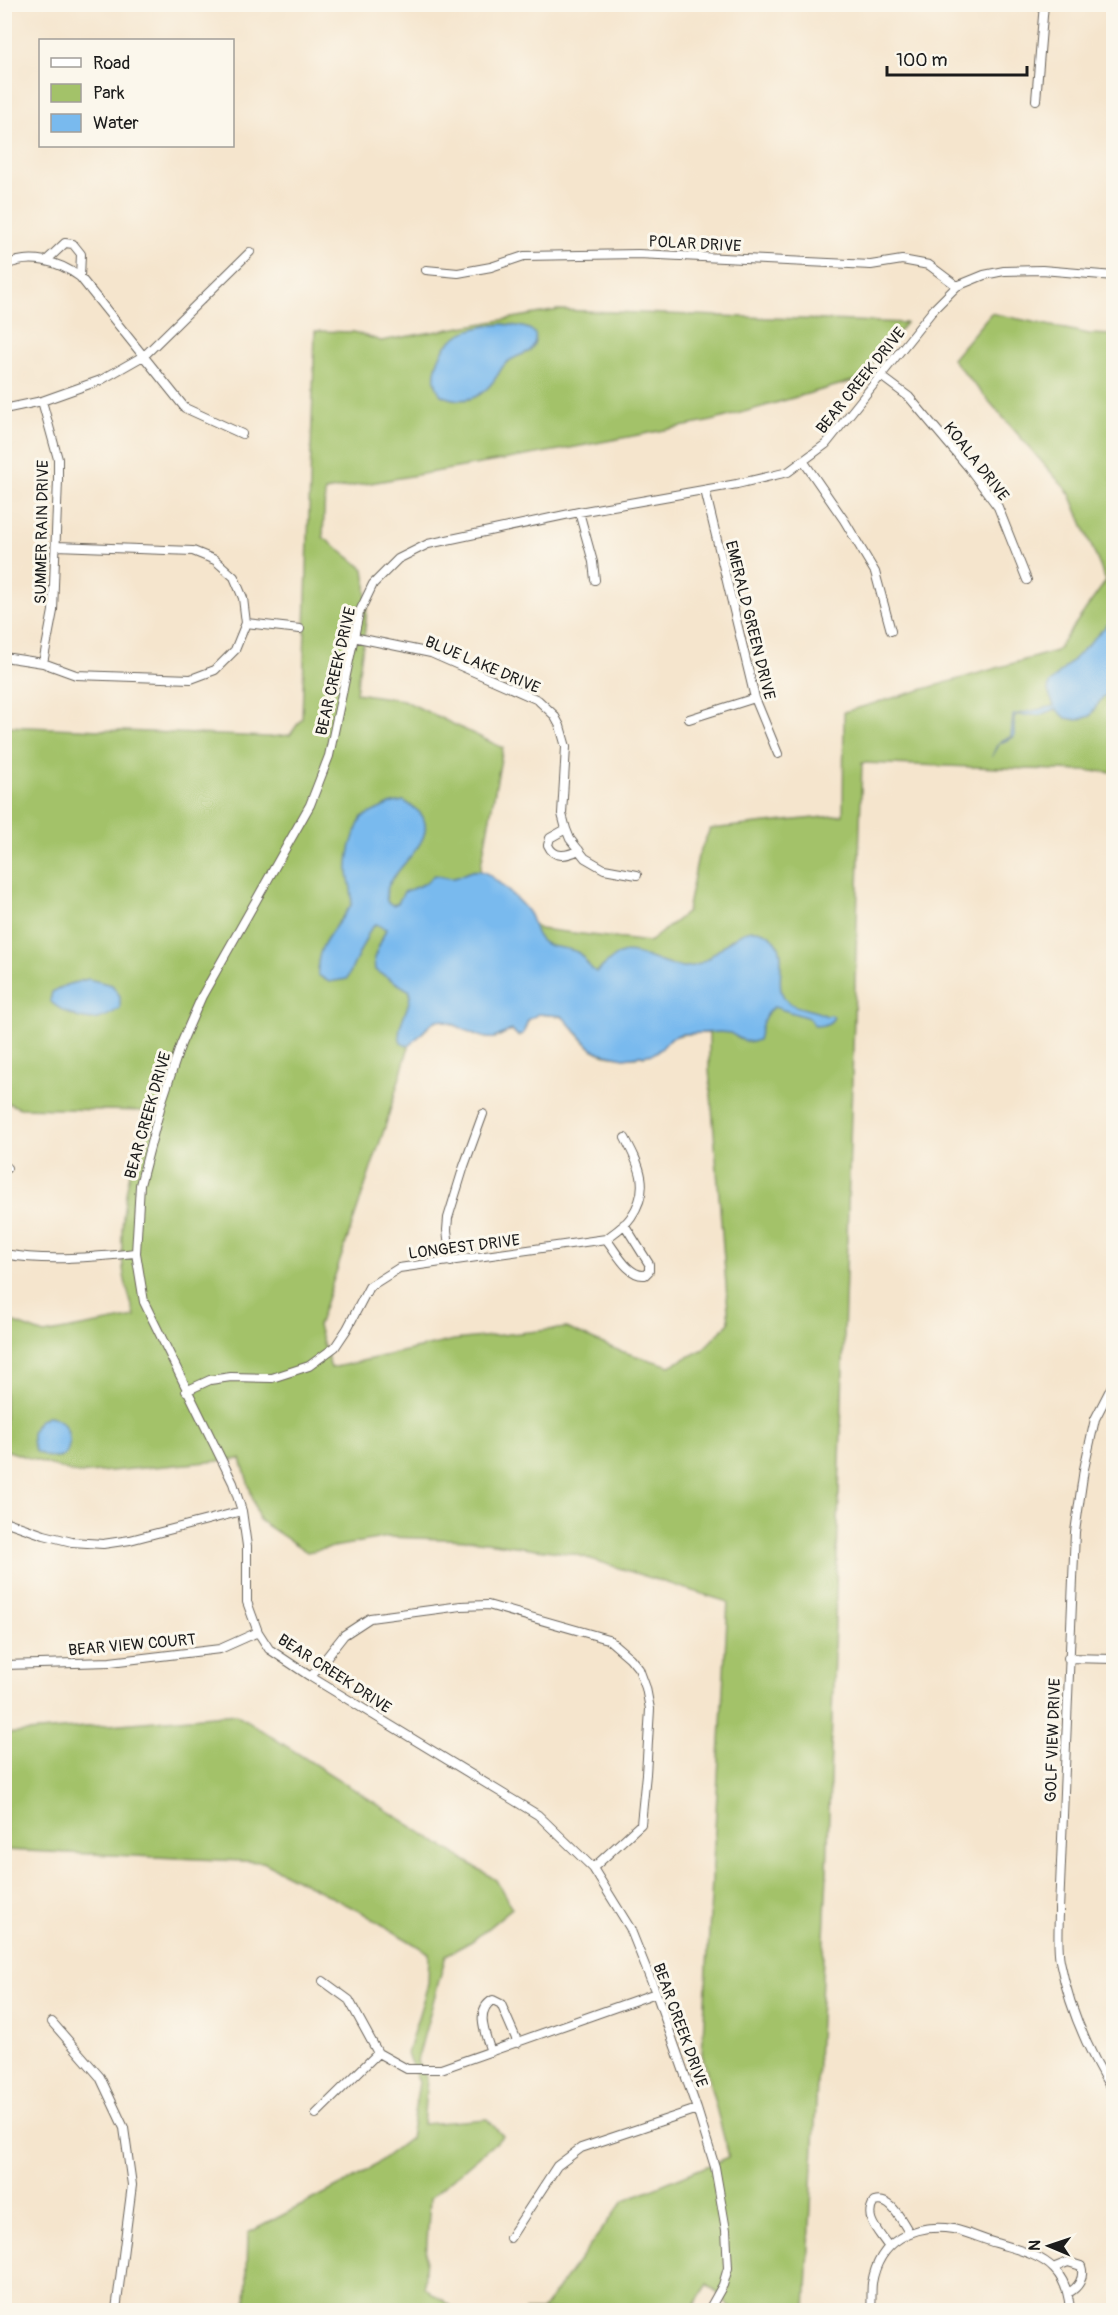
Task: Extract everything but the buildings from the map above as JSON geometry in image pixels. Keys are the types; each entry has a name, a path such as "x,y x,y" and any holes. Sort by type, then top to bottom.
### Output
{"street":[{"path":"1036,100 1044,4"},
{"path":"46,261 65,243 74,244 81,254 80,276"},
{"path":"4,410 42,401 101,380 145,355 250,252"},
{"name":"POLAR DRIVE","path":"426,270 458,273 491,267 524,256 638,254 871,265 902,260 929,265 957,286"},
{"path":"4,266 11,262 46,261 64,265 80,276 185,408 242,434"},
{"name":"BEAR CREEK DRIVE","path":"709,2310 723,2285 728,2268 728,2248 715,2168 656,1993 630,1928 593,1868 538,1815 311,1677 269,1648 258,1632 247,1602 247,1546 242,1511 232,1483 144,1302 136,1253 140,1185 162,1101 181,1044 201,996 309,805 329,756 359,613 373,584 398,559 428,544 579,512 705,490 788,471 804,462 826,444 934,309 957,286 984,275 1004,271 1042,270 1113,276"},
{"name":"KOALA DRIVE","path":"881,376 909,397 969,468 998,507 1027,580"},
{"name":"SUMMER RAIN DRIVE","path":"42,401 58,459 53,612 43,663"},
{"path":"804,462 844,520 874,572 891,631"},
{"name":"EMERALD GREEN DRIVE","path":"705,490 755,698 778,754"},
{"path":"579,512 593,562 595,580"},
{"path":"4,657 43,663 76,675 191,679 215,670 235,650 246,623 243,598 234,577 215,560 193,551 56,546"},
{"path":"246,623 300,629"},
{"name":"BLUE LAKE DRIVE","path":"354,637 431,653 538,700 554,715 566,747 562,814 566,829 585,858 604,869 637,875"},
{"path":"689,719 755,698"},
{"path":"566,829 550,838 548,845 550,851 556,855 569,855 579,850"},
{"path":"451,1262 447,1230 448,1218 483,1114"},
{"path":"624,1224 649,1264 649,1271 645,1275 639,1276 629,1269 606,1239 631,1218 641,1194 640,1166 626,1138"},
{"name":"LONGEST DRIVE","path":"186,1391 210,1380 231,1377 272,1378 309,1366 335,1347 369,1287 399,1268 606,1239"},
{"path":"4,1254 54,1259 136,1253"},
{"name":"GOLF VIEW DRIVE","path":"1113,1382 1095,1419 1074,1532 1059,1899 1060,1959 1084,2040 1113,2093"},
{"path":"4,1521 44,1536 72,1542 103,1544 130,1540 242,1511"},
{"path":"311,1677 344,1635 370,1618 461,1606 488,1605 608,1639 639,1668 646,1688 650,1709 646,1774 640,1824 593,1868"},
{"name":"BEAR VIEW COURT","path":"4,1665 110,1662 220,1649 258,1632"},
{"path":"1068,1658 1113,1659"},
{"path":"323,1981 349,2000 378,2053 407,2069 441,2069 656,1993"},
{"path":"491,2052 482,2011 486,2003 493,2000 501,2004 518,2043"},
{"path":"52,2022 100,2077 124,2128 132,2185 116,2310"},
{"path":"316,2114 378,2053"},
{"path":"510,2238 557,2166 581,2148 697,2109"},
{"path":"888,2246 869,2218 869,2210 874,2202 881,2200 889,2203 909,2232"},
{"path":"871,2310 872,2282 888,2246 909,2232 933,2228 954,2229 1035,2256 1053,2268 1064,2282 1070,2310"},
{"path":"1053,2268 1068,2262 1081,2266 1083,2272 1081,2281 1068,2294"}],"green space":[{"path":"558,310 906,323 860,379 712,421 325,491 323,537 364,569 366,616 356,693 403,700 503,748 479,876 540,929 649,942 687,912 698,856 710,829 843,815 844,712 1056,651 1106,581 1070,494 952,359 991,313 1089,334 1113,335 1113,772 862,763 827,1875 806,2310 734,2310 708,2284 691,2310 542,2310 624,2200 729,2157 702,2054 728,1602 574,1554 471,1540 388,1537 307,1552 259,1520 241,1459 78,1474 5,1450 4,1319 44,1334 135,1317 124,1273 122,1228 127,1189 145,1111 20,1108 5,1102 5,726 269,737 290,735 302,718 315,331 354,332 381,341","holes":["538,1014 562,1016 591,1048 612,1056 647,1055 654,1053 676,1036 709,1033 709,1069 729,1323 702,1350 670,1366 620,1351 566,1328 454,1340 331,1368 318,1326 386,1124 409,1046 437,1020 448,1022 480,1036 494,1038 512,1030 518,1036 523,1034 528,1020"]},
{"path":"236,1714 496,1880 512,1908 472,1941 446,1955 417,2061 427,2079 423,2124 487,2119 503,2136 430,2198 424,2287 456,2310 246,2310 248,2233 364,2173 410,2138 419,2082 407,2054 428,1984 429,1953 363,1913 263,1862 5,1850 5,1734"}],"water":[{"path":"503,324 524,327 534,332 534,343 530,351 505,364 492,384 473,398 458,400 441,395 436,384 435,372 441,353 447,345 454,338 472,329"},
{"path":"1113,619 1113,689 1102,698 1090,716 1078,720 1066,718 1056,709 1040,715 1016,715 1014,737 1000,743 992,757 998,744 1011,737 1013,715 1054,706 1048,691 1049,684"},
{"path":"404,801 419,812 425,824 424,835 418,847 391,881 386,892 388,903 393,905 398,903 404,892 426,883 434,875 451,878 470,871 484,872 525,908 537,935 543,942 577,952 596,972 615,956 629,952 674,966 693,966 740,934 751,930 761,931 772,937 778,944 781,960 781,987 788,1002 797,1007 834,1017 826,1024 815,1026 809,1018 774,1007 765,1017 758,1040 744,1041 730,1033 720,1032 681,1034 671,1038 653,1054 624,1058 592,1049 562,1016 538,1014 528,1020 523,1034 518,1036 512,1030 494,1038 487,1038 448,1022 437,1020 409,1046 401,1043 399,1036 401,1023 410,998 410,991 375,970 374,958 386,929 376,924 370,930 347,979 329,982 318,975 318,964 327,938 351,905 349,858 362,817 392,803"},
{"path":"88,979 112,985 120,996 120,1008 102,1018 90,1020 70,1014 50,1001 52,992 66,985"},
{"path":"47,1416 56,1418 67,1430 69,1445 62,1457 48,1457 36,1452 32,1441 33,1431 38,1422"}]}
